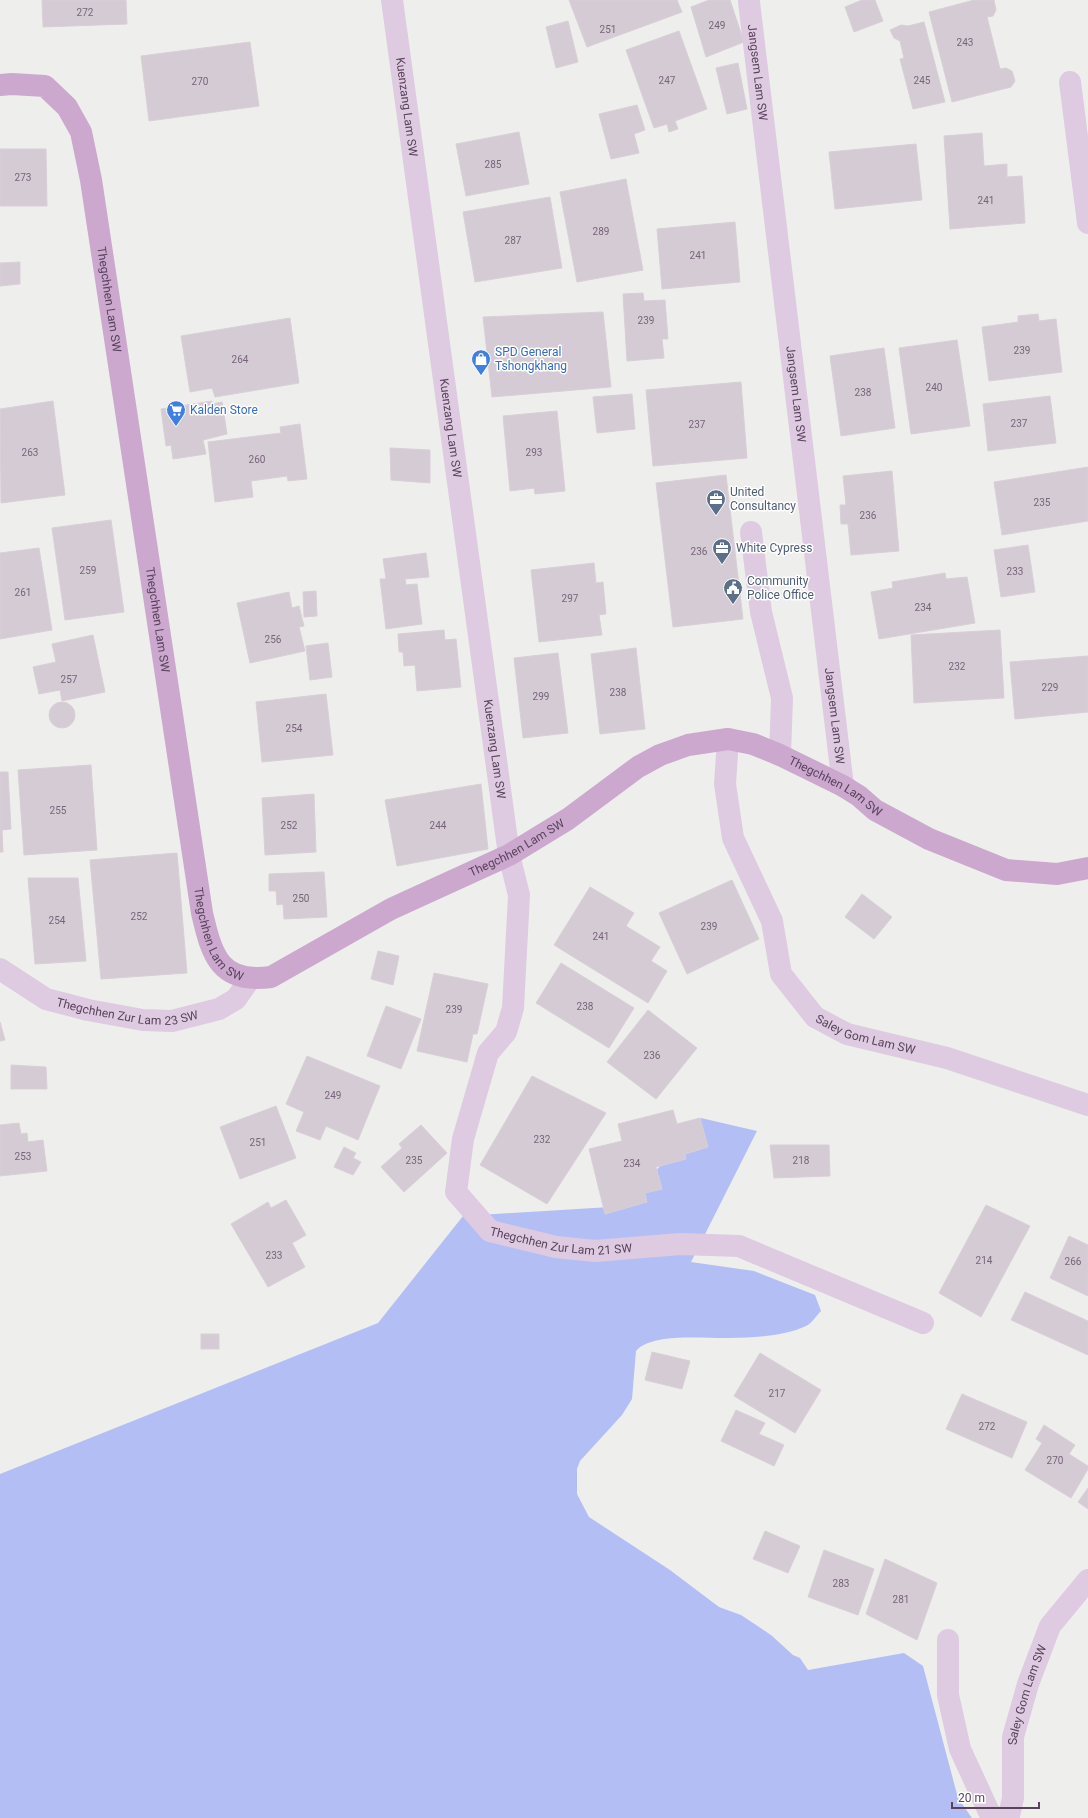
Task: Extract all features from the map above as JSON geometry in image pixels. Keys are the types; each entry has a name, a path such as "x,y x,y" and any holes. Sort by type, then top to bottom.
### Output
{"main road":[{"name":"Thegchhen Lam SW","path":"0,85 12,84 45,86 67,107 81,132 91,180 202,913 208,938 220,964 227,970 250,979 271,977 391,909 509,856 568,819 638,767 660,755 688,745 728,739 753,744 780,755 843,786 859,796 875,810 929,839 1006,870 1057,874 1088,868"}],"street":[{"name":"Kuenzang Lam SW","path":"392,0 509,856"},
{"name":"Jangsem Lam SW","path":"749,2 843,786"},
{"path":"1070,82 1088,223"},
{"path":"751,532 761,612 782,698 780,755"},
{"name":"Saley Gom Lam SW","path":"728,739 726,784 733,838 772,921 781,974 815,1017 847,1034 947,1058 1088,1105"},
{"name":"Thegchhen Zur Lam 21 SW","path":"509,856 519,895 513,1008 506,1032 488,1053 463,1139 456,1192 490,1231 556,1247 595,1251 680,1244 739,1246 923,1323"},
{"name":"Thegchhen Zur Lam 23 SW","path":"0,969 46,999 88,1010 150,1020 172,1021 219,1009 236,999 250,979"},
{"name":"Saley Gom Lam SW","path":"1001,1818 1009,1816 1013,1798 1013,1737 1033,1670 1050,1626 1088,1580"},
{"path":"948,1640 948,1695 960,1749 989,1812 996,1818"}],"shaded area":[{"path":"701,1118 757,1131 691,1262 754,1271 815,1295 821,1311 808,1325 779,1334 749,1338 666,1339 654,1341 644,1345 636,1351 632,1399 622,1415 580,1461 577,1469 577,1494 589,1517 670,1570 719,1607 741,1615 771,1635 793,1655 800,1658 808,1670 904,1653 923,1666 958,1798 972,1818 0,1818 0,1474 378,1323 463,1216 626,1206"}],"building":[{"path":"42,0 126,0 127,24 43,27"},
{"path":"569,0 677,0 682,12 587,47"},
{"path":"709,0 730,0 744,42 706,57 691,7"},
{"path":"862,0 875,0 883,21 854,32 845,7"},
{"path":"974,0 994,0 996,10 993,16 987,17 1000,69 1006,68 1012,71 1015,81 1011,87 952,102 929,12"},
{"path":"568,21 578,62 556,68 546,27"},
{"path":"924,22 945,102 913,109 900,59 904,58 900,41 894,38 890,30 901,25 908,26"},
{"path":"679,31 707,109 675,121 678,129 669,132 667,124 654,128 626,50"},
{"path":"250,42 259,106 149,121 141,56"},
{"path":"738,63 747,109 727,114 716,68"},
{"path":"637,105 645,130 634,134 639,153 611,159 599,114"},
{"path":"519,132 529,184 466,196 456,144"},
{"path":"982,133 984,166 1007,164 1007,177 1022,176 1025,223 950,229 944,136"},
{"path":"916,144 922,200 835,209 829,152"},
{"path":"0,149 46,149 47,206 0,206"},
{"path":"626,179 643,270 577,282 560,192"},
{"path":"550,197 562,268 475,282 463,212"},
{"path":"735,222 740,282 662,289 657,229"},
{"path":"20,262 20,284 0,286 0,263"},
{"path":"643,293 644,301 665,300 668,339 662,339 664,358 627,361 623,294"},
{"path":"603,312 611,387 492,397 483,317"},
{"path":"1038,314 1039,321 1056,319 1062,372 989,381 982,327 1018,322 1018,316"},
{"path":"290,318 299,383 215,397 212,388 190,392 181,336"},
{"path":"957,340 970,426 911,434 899,348"},
{"path":"884,348 895,428 841,436 830,356"},
{"path":"741,382 747,458 653,466 646,390"},
{"path":"632,394 635,429 597,433 593,397"},
{"path":"1050,396 1056,443 988,451 983,404"},
{"path":"53,401 65,495 1,503 0,409"},
{"path":"212,401 212,404 222,402 227,434 203,440 206,454 173,459 171,445 166,446 161,409"},
{"path":"557,411 565,491 535,494 534,488 510,491 503,416"},
{"path":"300,424 307,479 288,481 287,476 251,481 253,497 215,502 208,442 281,433 280,427"},
{"path":"390,448 430,450 430,483 391,480"},
{"path":"1088,467 1088,521 1002,535 994,482"},
{"path":"892,471 899,551 851,555 848,524 841,524 840,505 846,505 843,476"},
{"path":"726,475 743,619 673,627 656,483"},
{"path":"111,520 124,612 65,620 52,528"},
{"path":"1028,545 1035,592 1001,597 994,550"},
{"path":"39,548 52,630 0,639 0,553"},
{"path":"426,553 429,577 405,579 406,585 417,584 422,624 386,629 380,579 386,579 383,559"},
{"path":"594,563 596,583 603,582 606,614 599,615 602,635 539,642 531,570"},
{"path":"945,573 946,579 967,577 975,623 879,639 871,592 893,588 892,582"},
{"path":"316,591 317,616 304,617 303,592"},
{"path":"289,592 292,608 299,606 304,626 299,627 305,651 250,663 237,603"},
{"path":"444,630 445,640 456,639 461,687 417,691 415,665 404,666 403,652 399,652 398,634"},
{"path":"1000,630 1004,698 914,703 911,635"},
{"path":"93,635 105,692 62,701 60,690 39,694 33,667 56,662 52,644"},
{"path":"328,643 332,677 310,680 306,646"},
{"path":"636,648 645,729 600,734 591,654"},
{"path":"558,653 568,733 523,738 514,658"},
{"path":"1088,656 1088,712 1015,719 1010,662"},
{"path":"326,694 333,755 262,762 256,702"},
{"path":"62,702 71,706 75,715 71,724 62,728 53,724 49,715 53,706"},
{"path":"91,765 97,850 24,855 18,770"},
{"path":"0,772 8,772 11,829 2,830 3,852 0,852"},
{"path":"481,784 488,849 397,866 385,800"},
{"path":"314,794 316,852 265,855 262,798"},
{"path":"177,853 187,973 101,979 90,860"},
{"path":"324,872 327,917 284,919 283,904 277,905 276,891 269,891 269,874"},
{"path":"28,878 78,878 86,961 35,964"},
{"path":"732,880 759,939 687,974 659,913"},
{"path":"590,887 634,913 626,926 660,947 651,961 667,971 648,1003 554,945"},
{"path":"862,894 892,917 874,939 845,917"},
{"path":"378,951 399,956 393,985 371,979"},
{"path":"561,963 634,1008 609,1048 536,1003"},
{"path":"434,973 488,984 477,1034 473,1034 467,1062 417,1051"},
{"path":"386,1006 421,1019 401,1069 367,1056"},
{"path":"648,1010 697,1048 656,1099 607,1062"},
{"path":"0,1022 5,1040 0,1041"},
{"path":"307,1056 380,1086 358,1140 326,1126 320,1140 296,1131 304,1112 286,1104"},
{"path":"11,1065 46,1067 47,1089 11,1089"},
{"path":"532,1076 606,1113 547,1204 480,1165"},
{"path":"276,1106 296,1158 240,1179 220,1127"},
{"path":"673,1110 677,1124 700,1118 708,1147 685,1154 686,1159 656,1167 662,1189 645,1193 647,1202 605,1214 589,1149 622,1141 618,1124"},
{"path":"19,1123 21,1134 27,1133 28,1142 43,1140 47,1171 0,1176 0,1125"},
{"path":"421,1125 447,1153 404,1192 381,1167 402,1148 399,1144"},
{"path":"770,1145 829,1145 830,1176 774,1178"},
{"path":"344,1147 356,1153 353,1158 361,1162 353,1175 334,1167"},
{"path":"286,1200 306,1235 292,1243 305,1267 268,1287 231,1224 268,1202 271,1208"},
{"path":"986,1205 1030,1226 981,1317 939,1293"},
{"path":"1069,1236 1088,1245 1088,1296 1050,1278"},
{"path":"1025,1292 1088,1321 1088,1355 1011,1320"},
{"path":"201,1334 219,1334 219,1349 201,1349"},
{"path":"652,1352 690,1361 682,1389 645,1380"},
{"path":"760,1353 821,1390 795,1433 734,1396"},
{"path":"962,1394 1027,1422 1012,1458 946,1429"},
{"path":"736,1410 765,1423 759,1434 784,1445 774,1466 721,1441"},
{"path":"1044,1425 1075,1445 1069,1454 1088,1466 1088,1469 1071,1498 1025,1470 1042,1443 1036,1439"},
{"path":"1088,1488 1088,1509 1078,1502"},
{"path":"765,1531 800,1546 788,1573 753,1559"},
{"path":"824,1550 874,1569 858,1615 808,1597"},
{"path":"885,1559 937,1583 917,1640 866,1614"}],"place":[{"name":"SPD General Tshongkhang","path":"481,376"},
{"name":"Kalden Store","path":"176,427"},
{"name":"United Consultancy","path":"716,516"},
{"name":"White Cypress","path":"722,565"},
{"name":"Community Police Office","path":"733,605"}]}
